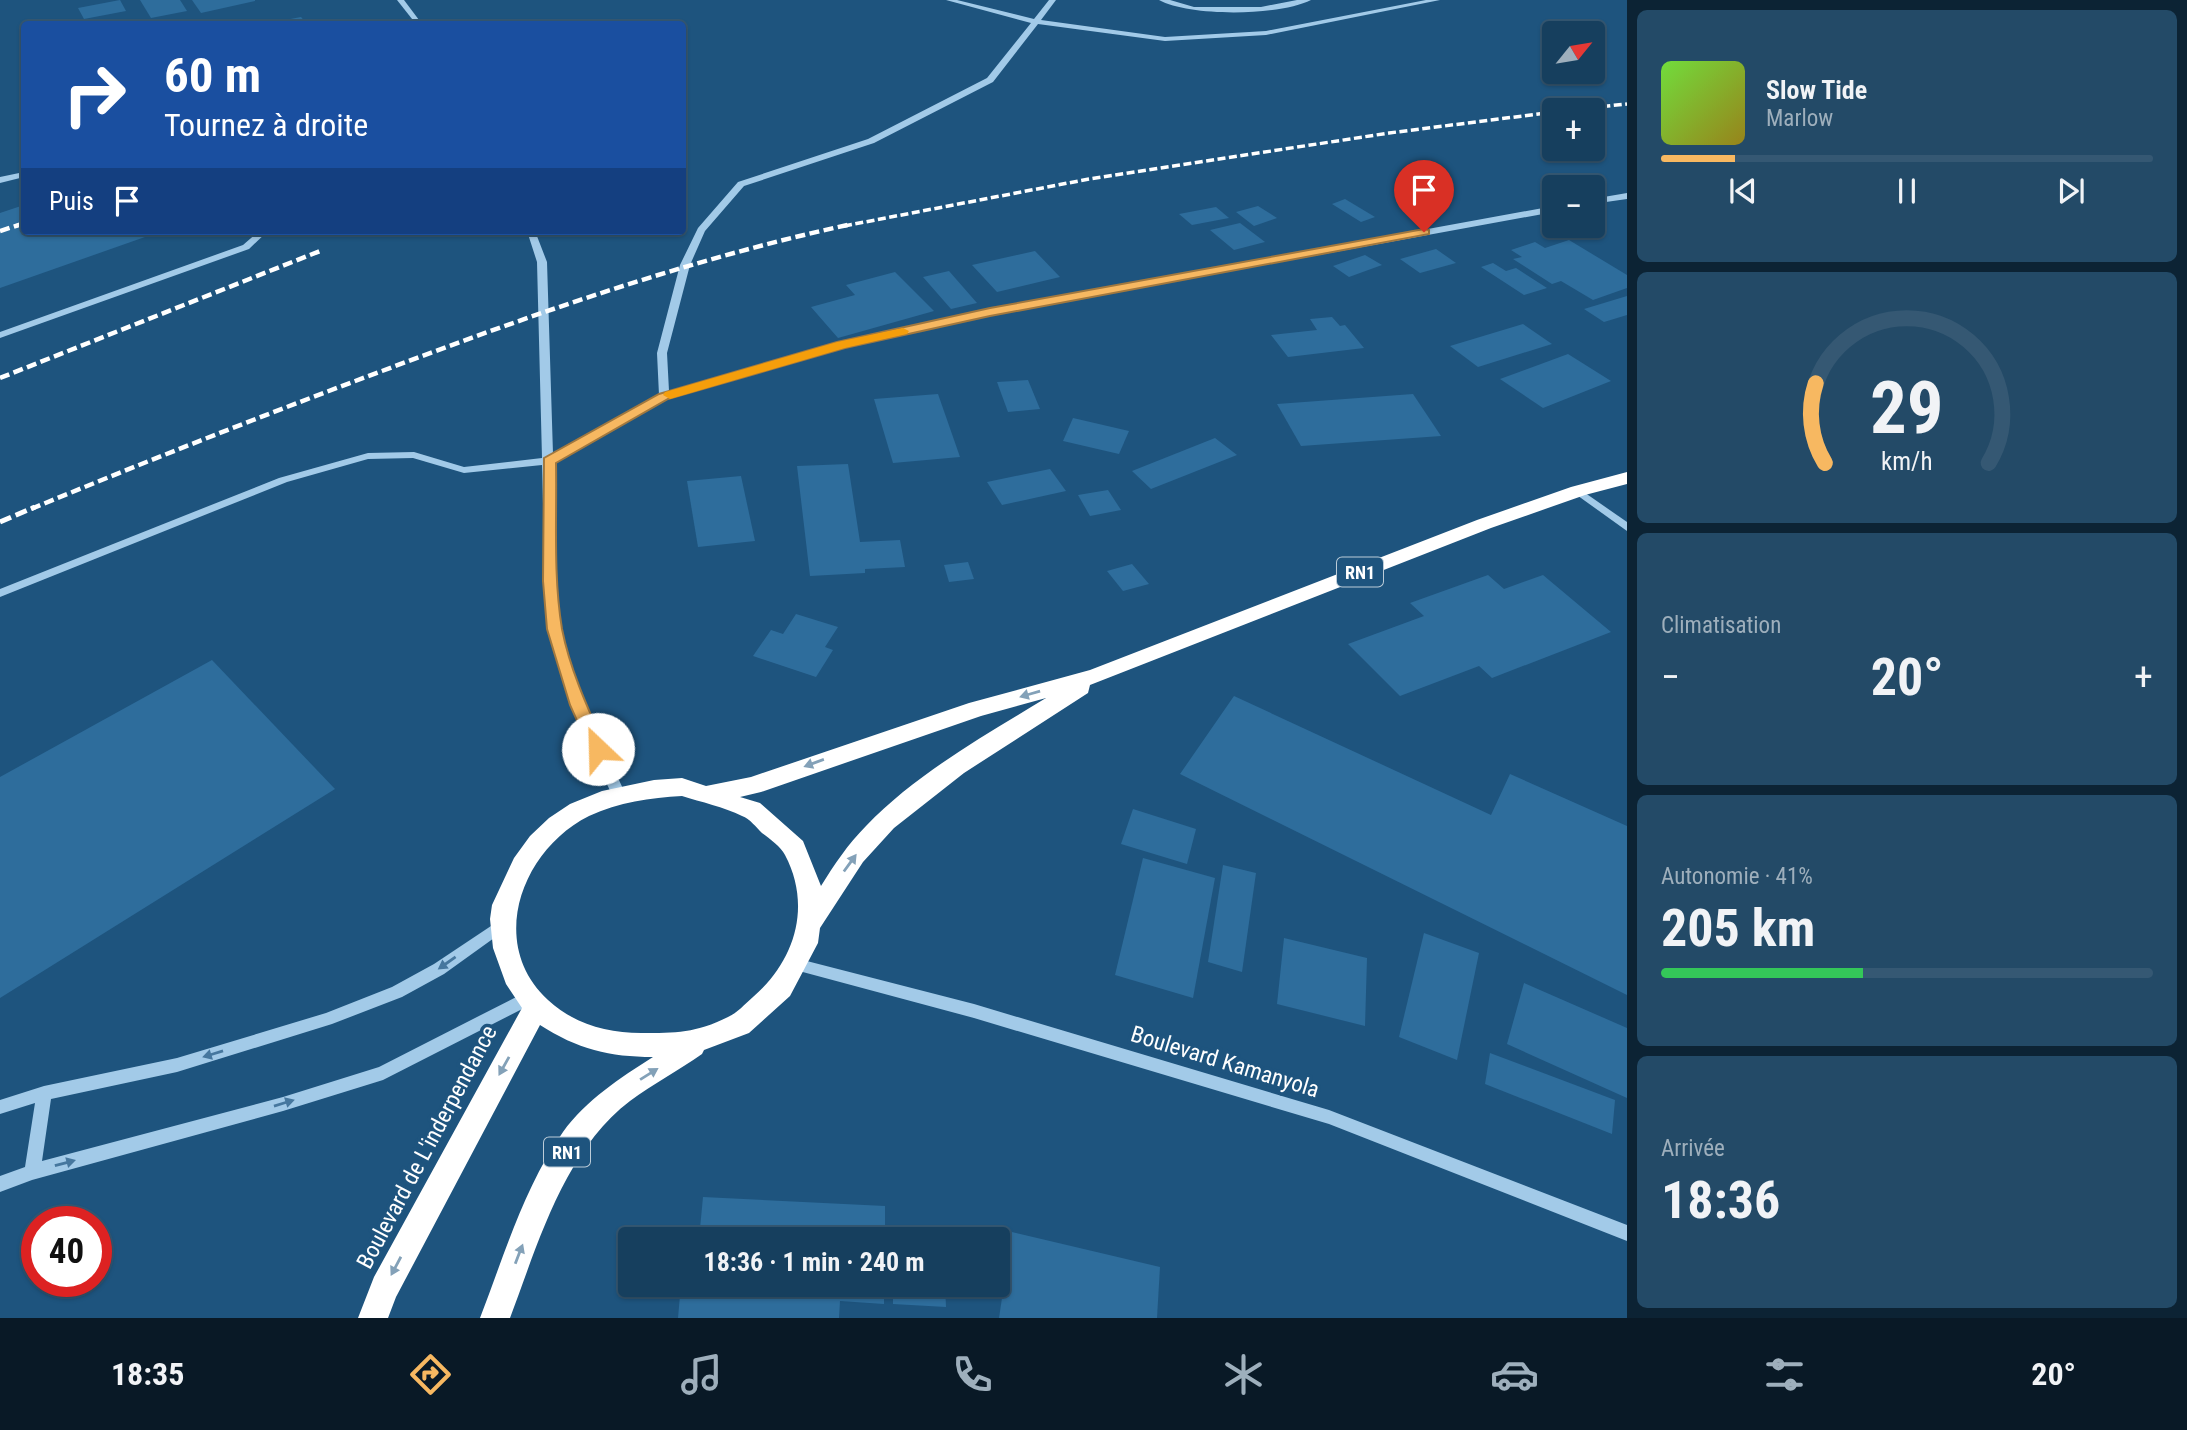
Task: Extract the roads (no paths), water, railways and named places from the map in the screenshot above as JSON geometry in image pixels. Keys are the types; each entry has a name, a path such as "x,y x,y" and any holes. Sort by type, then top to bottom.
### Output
{"highway":[{"name":"RN1","path":"714,792 752,786 977,709 1096,676 1484,524 1578,491 1627,478"},
{"name":"RN1","path":"813,920 850,861 885,821 950,772 1096,676"},
{"path":"682,787 714,792 742,803 768,818 789,839 804,864 810,881 813,920 799,965 783,988 761,1009 735,1026 706,1038 669,1047 631,1047 596,1040 564,1026 533,1002 514,975 505,950 503,924 507,895 519,867 537,842 560,822 587,805 618,793 682,787"},
{"name":"Boulevard de L'inderpendance","path":"373,1318 533,1002"},
{"name":"RN1","path":"495,1318 539,1203 573,1141 619,1093 706,1038"}],"street":[{"path":"400,0 417,21"},
{"path":"948,0 1036,22 1165,39 1266,33 1437,0"},
{"path":"664,396 662,354 685,265 701,230 741,184 871,141 990,80 1053,0"},
{"path":"1162,0 1194,9 1261,9 1308,0"},
{"path":"0,180 21,176"},
{"path":"1605,200 1627,196"},
{"path":"0,593 283,480 368,456 414,455 464,470 549,461 664,396 842,345 990,312 1542,211"},
{"path":"0,335 246,247 260,235"},
{"path":"532,235 542,262 551,581 555,629 578,705 618,793"},
{"path":"1578,491 1627,527"},
{"path":"0,1107 44,1093 177,1065 327,1019 397,992 428,975 503,924"},
{"name":"Boulevard Kamanyola","path":"799,965 987,1014 1329,1117 1627,1233"},
{"path":"0,1184 32,1172 283,1104 383,1073 533,1002"},
{"path":"32,1172 44,1093"}],"railway":[{"path":"1605,106 1627,104"},
{"path":"844,226 1089,179 1389,133 1542,114"},
{"path":"31,509 294,404 556,308 732,254 852,224"},
{"path":"0,231 18,225"},
{"path":"0,378 320,251"},
{"path":"0,522 35,507"}]}
